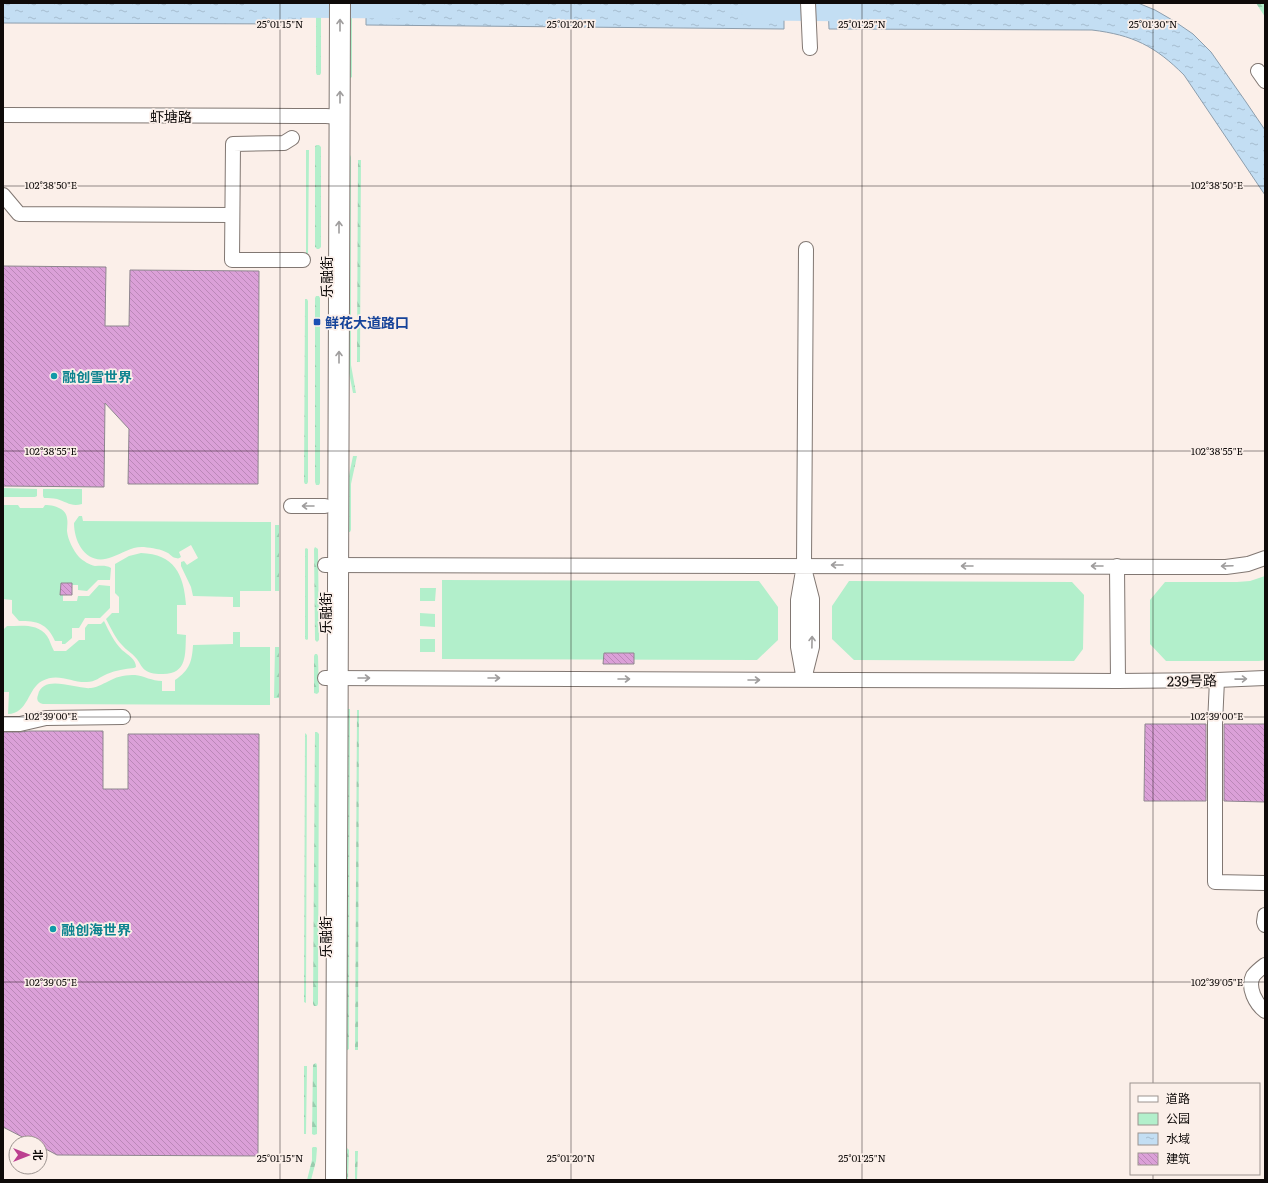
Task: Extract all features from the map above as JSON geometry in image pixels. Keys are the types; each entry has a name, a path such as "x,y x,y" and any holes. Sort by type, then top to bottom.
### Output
{"street":[{"path":"326,3 333,46"},
{"path":"333,46 340,3"},
{"path":"808,3 810,48"},
{"name":"乐融街","path":"333,46 332,678 336,1180"},
{"name":"虾塘路","path":"3,115 333,117"},
{"name":"乐融街","path":"332,565 326,506 333,117"},
{"path":"292,138 284,144 233,144 231,214 232,260 303,260"},
{"path":"3,195 19,214 231,214"},
{"path":"804,680 812,647 812,599 804,565 806,249"},
{"path":"291,506 326,506"},
{"path":"332,565 1226,567 1248,564 1265,558"},
{"path":"1117,566 1118,681"},
{"name":"乐融街","path":"324,1180 332,678"},
{"name":"239号路","path":"332,678 1118,681 1265,678"},
{"path":"1218,680 1215,732 1215,882 1265,883"},
{"path":"3,724 20,724 46,718 123,717"},
{"path":"1265,915 1265,926"},
{"path":"1265,965 1254,976 1251,983 1255,1000 1265,1011"}],"green space":[{"path":"316,3 321,3 320,75 317,75 316,73"},
{"path":"347,3 352,3 352,77 349,79"},
{"path":"1256,3 1265,3 1265,17"},
{"path":"316,145 321,147 321,247 319,249 315,247"},
{"path":"306,150 309,150 308,254 306,253"},
{"path":"347,155 350,155 351,157 351,365 356,393 353,393 346,358"},
{"path":"358,160 361,160 360,362 357,362"},
{"path":"316,296 319,296 320,298 319,485 316,485 315,482"},
{"path":"305,299 308,301 307,484 304,482"},
{"path":"353,456 357,456 351,484 351,530 350,532 347,532 346,490"},
{"path":"3,488 37,489 37,496 3,497"},
{"path":"43,489 82,489 82,504 72,505 57,499 44,498"},
{"path":"3,505 18,505 20,508 43,508 45,505 48,505 62,509 67,518 67,531 70,541 79,557 89,564 111,568 110,580 98,580 87,591 78,590 78,585 63,585 63,601 77,601 78,596 89,596 99,585 110,586 110,608 100,618 85,618 79,628 72,628 72,638 65,644 62,644 62,641 55,641 49,630 41,624 19,621 12,613 12,600 3,599"},
{"path":"79,516 82,516 83,521 271,522 271,591 240,591 240,607 233,607 233,597 193,596 191,587 181,566 181,562 184,561 187,565 198,558 191,545 179,552 181,557 178,558 174,558 168,553 159,550 140,547 112,557 96,559 84,552 77,539 74,523"},
{"path":"275,525 279,525 279,591 275,591"},
{"path":"315,547 318,549 319,640 317,642 315,640"},
{"path":"306,548 308,549 307,640 305,639"},
{"path":"141,553 162,557 169,562 180,575 183,584 186,605 177,605 177,634 186,635 185,655 181,666 171,673 156,674 145,670 113,633 106,619 112,613 119,613 119,597 115,593 115,564 129,556"},
{"path":"1265,576 1265,660 1166,661 1150,644 1150,600 1165,582 1237,582 1250,581"},
{"path":"442,580 759,581 778,607 778,640 757,660 442,659"},
{"path":"849,581 1072,582 1084,595 1083,649 1074,661 854,660 832,639 832,606"},
{"path":"420,588 436,588 435,601 420,601"},
{"path":"420,613 435,614 435,627 420,626"},
{"path":"104,621 117,644 133,659 136,667 107,674 90,682 48,678 37,684 20,710 15,713 8,714 9,692 3,692 3,630 7,626 29,626 39,629 47,636 54,651 66,651 79,640 85,640 85,628 88,624 101,624"},
{"path":"233,632 240,632 240,647 270,647 270,705 43,704 37,700 41,688 46,685 61,684 91,688 129,675 162,681 162,691 175,691 175,680 187,669 192,656 193,645 233,644"},
{"path":"420,639 435,639 435,652 420,652"},
{"path":"275,647 279,647 279,698 274,698"},
{"path":"315,654 318,656 319,692 317,694 314,693"},
{"path":"347,709 350,709 350,711 349,1049 346,1051"},
{"path":"357,710 359,710 358,1050 355,1050"},
{"path":"315,732 319,734 317,1006 314,1006 313,1004"},
{"path":"305,733 307,735 306,1003 304,1002"},
{"path":"316,1063 317,1134 314,1135 312,1134 313,1065"},
{"path":"304,1066 307,1066 306,1134 304,1134"},
{"path":"313,1147 317,1148 316,1161 311,1180 307,1180 312,1160"},
{"path":"346,1148 349,1150 348,1180 345,1180"},
{"path":"355,1151 358,1151 357,1180 355,1180"}],"water":[{"path":"3,3 301,3 301,24 3,23"},
{"path":"366,3 784,3 784,29 366,25"},
{"path":"828,3 1138,3 1155,10 1193,34 1211,52 1265,130 1265,195 1184,75 1153,49 1131,39 1107,32 1092,30 829,29"}],"building":[{"path":"3,266 106,267 105,326 129,326 130,270 259,271 258,484 128,484 129,429 105,403 104,487 3,486"},
{"path":"61,583 72,583 72,595 60,595"},
{"path":"604,653 634,653 634,664 603,664"},
{"path":"1145,724 1206,724 1206,801 1144,801"},
{"path":"1224,724 1265,724 1265,802 1224,801"},
{"path":"103,731 103,789 128,789 128,734 259,734 258,1156 57,1155 48,1150 48,1135 18,1135 3,1127 3,732"}],"waterway":[{"path":"270,6 398,7"},
{"path":"752,9 860,10"}],"place":[{"name":"鲜花大道路口","path":"317,322"},
{"name":"融创雪世界","path":"54,376"},
{"name":"融创海世界","path":"53,929"}]}
